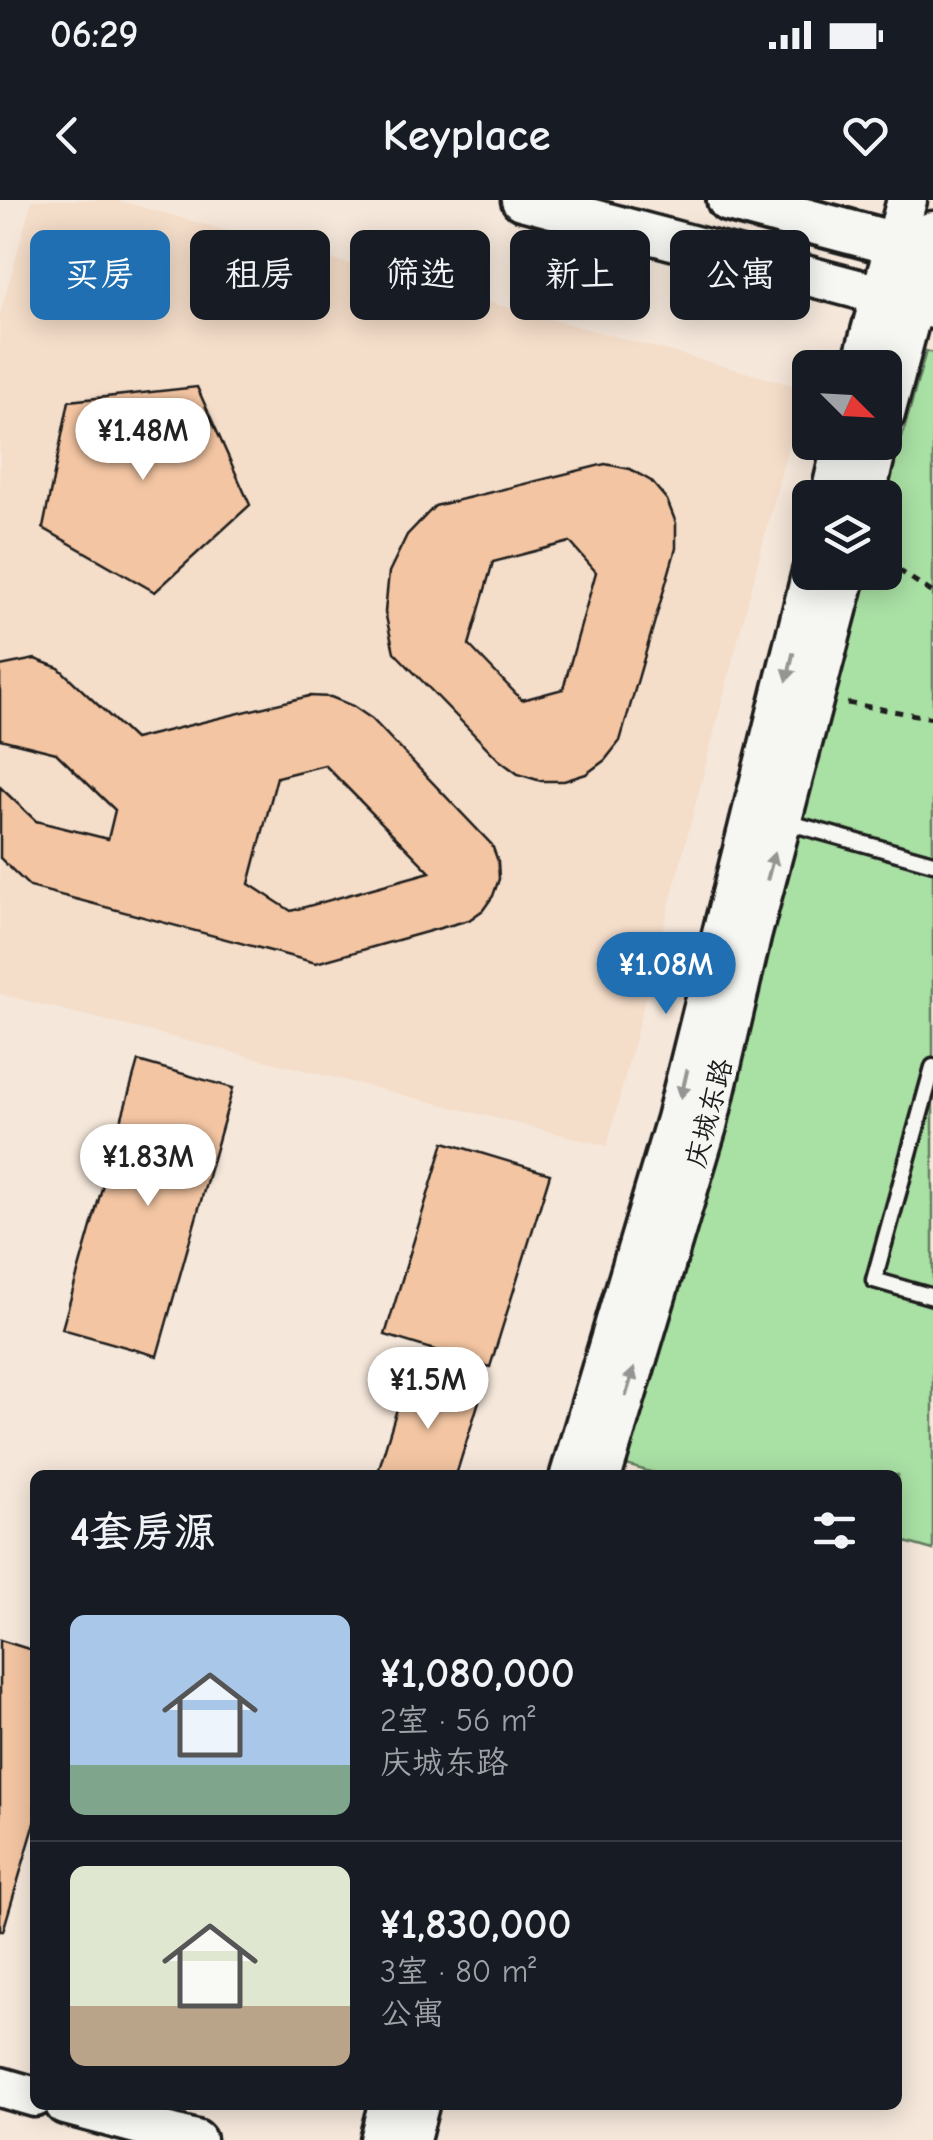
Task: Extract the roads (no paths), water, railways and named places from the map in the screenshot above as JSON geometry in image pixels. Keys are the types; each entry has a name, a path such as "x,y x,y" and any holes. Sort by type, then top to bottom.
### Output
{"main road":[{"path":"728,200 922,245"}],"street":[{"path":"521,200 909,302"},
{"path":"899,350 922,245 906,200"},
{"path":"874,350 909,302"},
{"name":"庆城东路","path":"571,1470 676,1119 808,590"},
{"name":"庆城东路","path":"604,1470 707,1126 842,590"},
{"path":"0,2088 30,2096"},
{"path":"85,2110 196,2140"},
{"path":"379,2140 387,2110"},
{"path":"410,2140 418,2110"}],"lane":[{"path":"782,821 933,863"},
{"path":"933,1068 874,1280 933,1297"}]}
